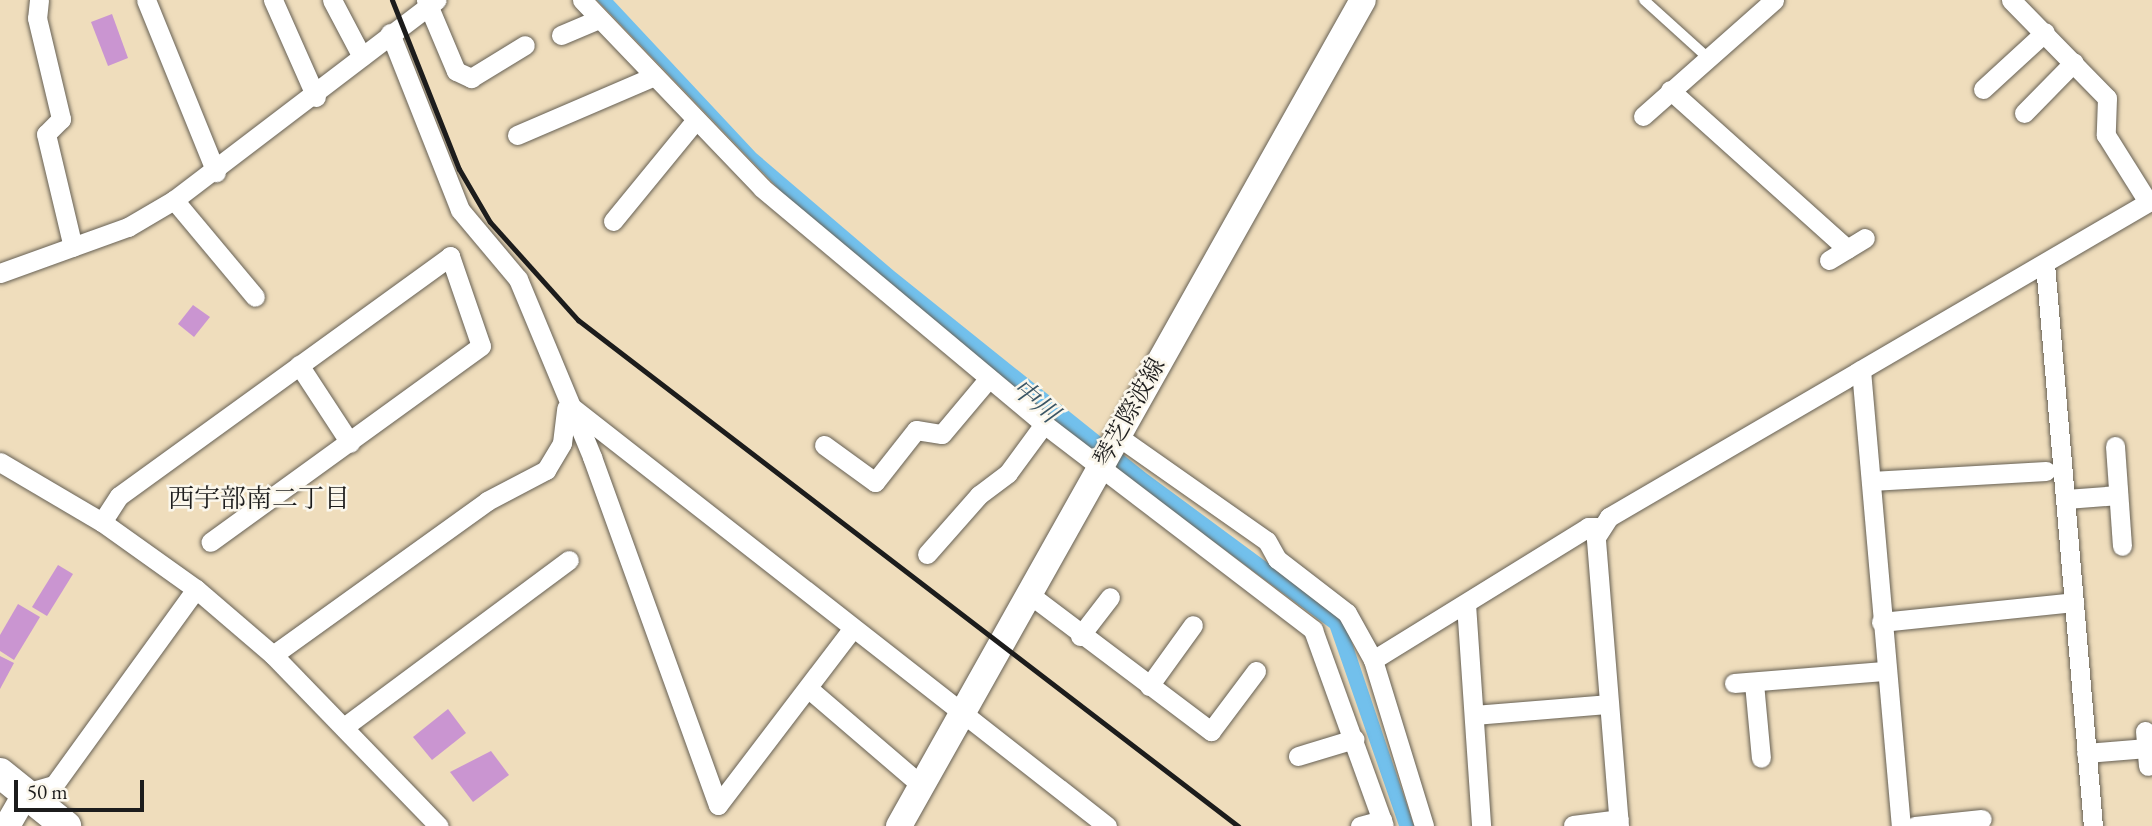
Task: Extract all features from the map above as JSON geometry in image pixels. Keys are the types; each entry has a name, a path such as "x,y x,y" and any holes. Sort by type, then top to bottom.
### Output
{"main road":[{"name":"琴芝際波線","path":"901,825 1108,450 1363,0"},
{"path":"0,773 66,826"},
{"path":"7,826 26,793"}],"street":[{"path":"39,0 37,18 61,119 46,134 73,247"},
{"path":"146,0 216,172"},
{"path":"273,0 316,97"},
{"path":"332,0 362,57"},
{"path":"582,0 652,77 753,180 1044,425 1108,450 1267,541 1277,559 1347,613 1373,660 1424,826"},
{"path":"1643,116 1706,56 1774,0"},
{"path":"1573,820 1619,823 1607,704 1596,537 1609,517 2150,201 2106,135 2107,98 2011,0"},
{"path":"0,273 73,247 174,201 316,97 390,33 432,1 456,71 471,78 525,45"},
{"path":"561,35 599,19"},
{"path":"1983,89 2045,32"},
{"path":"390,33 460,210 518,279 663,644 718,805 809,689 852,629"},
{"path":"2024,113 2074,62"},
{"path":"517,135 652,77"},
{"path":"1670,90 1847,248"},
{"path":"613,221 694,121"},
{"path":"174,201 255,297"},
{"path":"1829,260 1865,238"},
{"path":"102,522 119,496 450,256 481,346 210,542"},
{"path":"2045,264 2092,826"},
{"path":"299,365 350,443"},
{"path":"1861,370 1884,671 1901,826"},
{"path":"824,445 875,482 916,430 942,434 989,378"},
{"path":"566,402 852,629 963,712 1107,826"},
{"path":"273,655 487,501 546,470 568,424 566,402"},
{"path":"928,554 979,495 1008,473 1044,425"},
{"path":"2115,446 2122,546"},
{"path":"1108,450 1286,604 1321,645 1383,823 1360,826"},
{"path":"0,462 102,522 196,589 273,655 439,826"},
{"path":"1871,481 2046,471"},
{"path":"2066,499 2118,495"},
{"path":"1373,660 1588,527 1602,527"},
{"path":"344,727 569,560"},
{"path":"1286,604 1303,581"},
{"path":"26,793 54,785 196,589"},
{"path":"1029,594 1080,636 1210,732 1256,671"},
{"path":"1080,636 1110,597"},
{"path":"1881,622 2074,602"},
{"path":"1465,604 1480,826"},
{"path":"1149,685 1194,625"},
{"path":"1761,758 1744,683 1884,671"},
{"path":"809,689 922,786"},
{"path":"1474,715 1607,704"},
{"path":"1298,756 1354,739"},
{"path":"2086,753 2147,748"},
{"path":"1915,826 1982,820"}],"lane":[{"path":"1644,0 1706,56"}],"water":[{"name":"中川","path":"597,0 613,0 756,153 894,271 1146,473 1344,619 1414,826 1399,826 1330,628 1081,443 798,209"}],"building":[{"path":"112,14 128,58 108,66 91,22"},
{"path":"193,305 210,317 194,337 178,324"},
{"path":"58,565 73,574 47,616 32,607"},
{"path":"18,604 40,617 14,660 0,651 0,635"},
{"path":"0,656 14,663 0,689"},
{"path":"448,709 466,733 432,760 413,737"},
{"path":"491,751 509,775 473,802 450,772"}],"railway":[{"path":"392,0 459,169 490,222 578,320 1238,826"}],"district":[{"name":"西宇部南二丁目","path":"259,499"}]}
